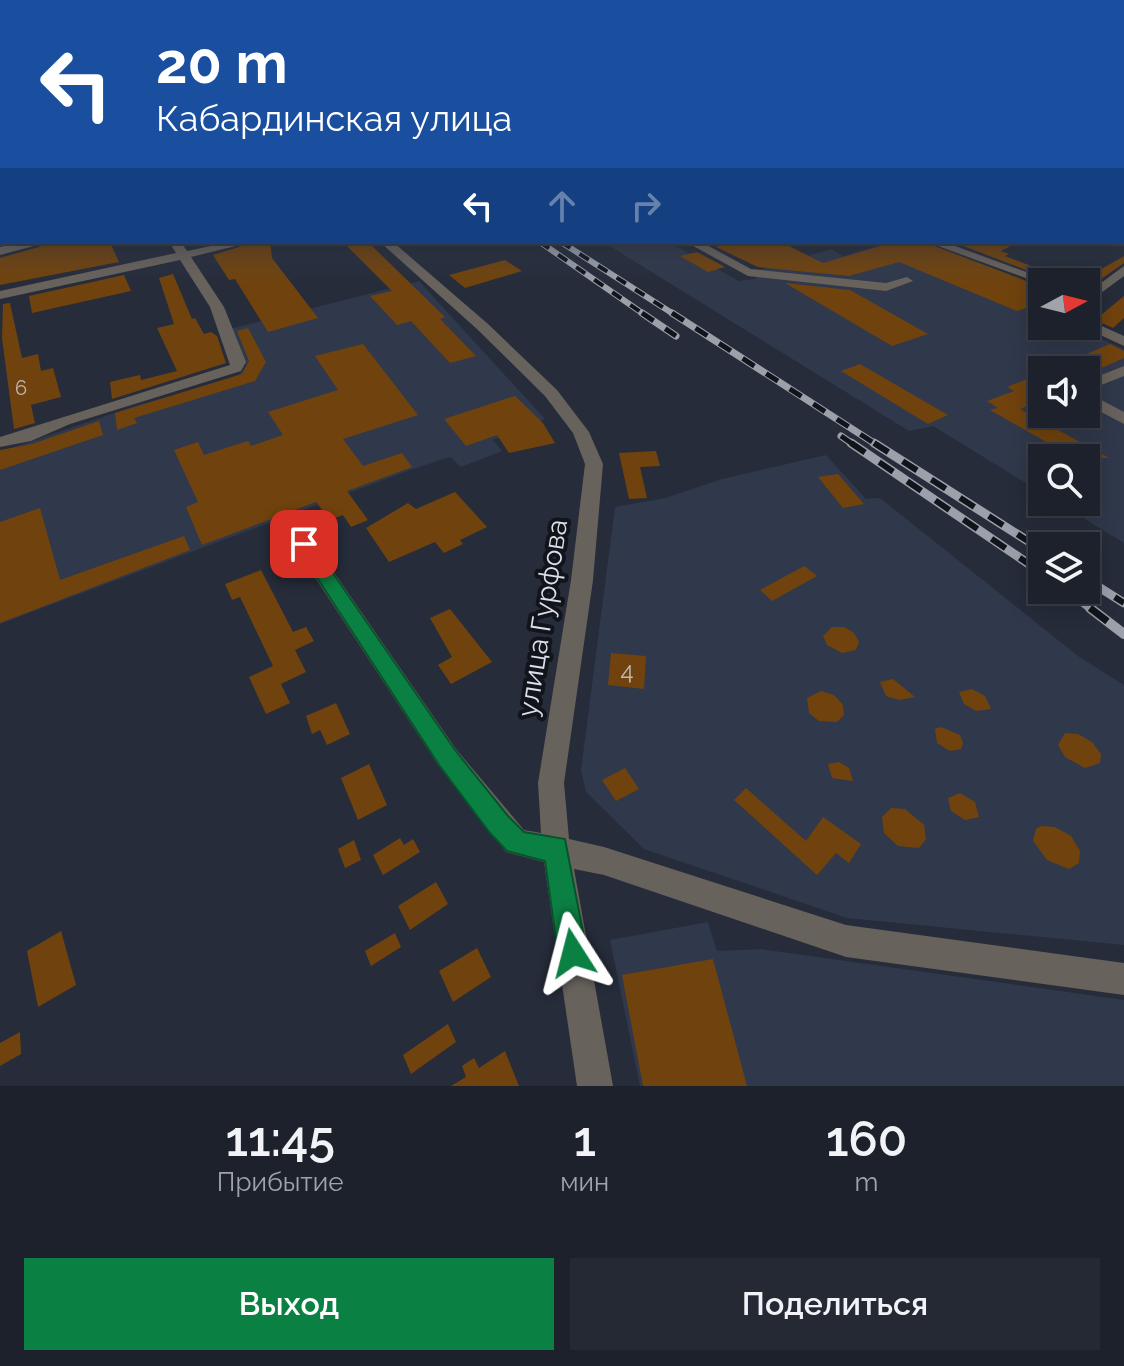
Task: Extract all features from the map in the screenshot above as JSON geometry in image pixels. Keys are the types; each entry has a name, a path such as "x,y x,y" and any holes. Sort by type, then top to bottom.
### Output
{"street":[{"path":"0,251 33,244"},
{"path":"0,295 179,248 224,244"},
{"name":"улица Гурфова","path":"388,244 483,327 551,393 576,424 591,453 595,482 552,761 556,849 595,1086"},
{"path":"696,244 748,272 886,287 907,281"},
{"path":"939,244 1028,275"},
{"path":"0,442 25,437 64,420 236,368 239,362 217,307 179,248"},
{"path":"1100,288 1124,270"},
{"path":"1100,330 1124,342"},
{"path":"1100,380 1124,371"},
{"path":"1100,405 1124,419"},
{"path":"288,521 447,757 516,842 604,861 846,941 1124,979"}],"shaded area":[{"path":"606,244 673,244 739,281 755,279 762,269 832,249 843,256 888,244 1028,306 1028,340 1100,338 1124,349 1124,543 1080,516 1100,516 1100,444 1028,444 1028,484 933,426 909,431"},
{"path":"419,281 545,419 493,440 502,451 461,467 450,457 410,470 0,624 0,452 135,406 237,378 246,365 230,329"},
{"path":"826,455 866,499 880,498 1078,656 1124,685 1124,945 847,918 644,849 586,792 581,770 615,507 665,498 722,479"},
{"path":"708,922 717,951 761,949 1124,1000 1124,1086 640,1086 610,940"}],"building":[{"path":"49,244 111,244 119,262 0,285 0,258"},
{"path":"249,244 270,244 272,258 318,318 268,332 235,279 229,280 213,255"},
{"path":"345,244 370,244 445,317 440,319 476,356 450,363 411,321 397,325 370,296 392,291"},
{"path":"726,244 785,244 823,263 888,244 929,244 1028,282 1028,307 1017,311 899,262 849,276 758,267 716,247"},
{"path":"958,244 1014,244 1001,251 1009,254 1005,256 1037,268 1028,268 1028,271"},
{"path":"697,252 725,267 708,272 680,256"},
{"path":"1124,256 1124,263 1100,280 1100,270"},
{"path":"505,260 522,271 465,288 449,275"},
{"path":"173,274 192,319 195,318 204,334 211,332 217,336 226,363 112,399 110,382 140,375 141,380 177,371 157,328 174,324 159,278"},
{"path":"124,275 131,291 32,313 29,296"},
{"path":"785,283 850,290 928,334 892,346"},
{"path":"1124,296 1124,318 1113,328 1100,322 1100,316"},
{"path":"10,303 22,358 38,354 41,371 53,368 61,397 31,405 35,423 14,429 2,338 3,304"},
{"path":"248,328 266,362 255,381 134,418 137,423 117,430 115,413 242,374 249,361 237,331"},
{"path":"363,344 418,415 343,439 363,466 402,453 412,467 347,491 368,520 351,527 343,515 330,520 316,502 202,545 186,507 198,502 174,450 198,442 204,455 248,441 251,446 283,435 268,412 338,390 315,356"},
{"path":"1110,344 1124,351 1124,358 1100,369 1100,356 1082,356"},
{"path":"860,364 948,415 928,424 841,371"},
{"path":"1028,379 1028,406 1020,409 1028,413 1028,428 1055,428 1084,444 1050,444 990,410 998,408 987,401 1014,391 1007,387"},
{"path":"515,396 543,423 555,443 509,453 497,435 466,446 444,419"},
{"path":"99,421 103,435 0,470 0,450 32,444"},
{"path":"656,451 660,466 640,467 647,498 629,499 619,453"},
{"path":"838,474 864,504 843,508 818,477"},
{"path":"455,492 487,527 460,540 463,544 444,553 435,542 389,562 366,528 408,503 416,509"},
{"path":"40,508 60,580 184,536 190,550 0,623 0,522"},
{"path":"804,566 817,576 772,601 760,590"},
{"path":"261,570 293,632 306,627 314,641 295,650 306,672 281,684 290,703 266,714 249,677 273,666 240,597 232,600 225,584"},
{"path":"450,609 492,662 451,684 438,665 452,657 430,618"},
{"path":"832,627 844,627 854,633 859,642 856,650 842,653 827,645 823,636"},
{"path":"611,653 646,656 644,689 608,685"},
{"path":"893,679 915,697 899,700 886,696 880,682"},
{"path":"972,689 985,696 991,709 976,711 964,704 959,692"},
{"path":"821,691 834,695 843,705 844,715 837,722 819,721 809,713 807,698"},
{"path":"336,703 350,734 327,745 320,730 312,734 306,716"},
{"path":"941,727 960,735 963,743 961,749 950,751 937,743 935,729"},
{"path":"1065,733 1078,734 1092,742 1101,754 1100,763 1085,768 1065,757 1058,745"},
{"path":"839,762 849,768 853,781 832,778 828,764"},
{"path":"369,764 387,805 358,820 341,778"},
{"path":"625,768 639,789 616,801 602,780"},
{"path":"746,788 806,841 823,817 861,844 849,863 836,853 817,875 734,800"},
{"path":"960,793 975,802 979,817 965,820 951,811 948,798"},
{"path":"891,808 905,809 924,825 926,839 919,848 898,846 884,833 882,817"},
{"path":"1041,826 1055,827 1071,836 1080,851 1079,863 1069,869 1047,860 1033,841 1036,829"},
{"path":"400,838 404,845 413,839 420,852 383,875 373,855"},
{"path":"354,840 361,860 345,868 338,849"},
{"path":"436,882 448,904 410,930 398,906"},
{"path":"61,931 76,985 38,1007 27,951"},
{"path":"395,933 401,947 371,966 365,951"},
{"path":"477,948 491,977 453,1002 439,971"},
{"path":"713,959 747,1086 643,1086 622,975"},
{"path":"448,1024 456,1042 411,1074 403,1055"},
{"path":"20,1032 21,1054 0,1066 0,1043"},
{"path":"505,1051 519,1086 451,1086 466,1077 462,1066 474,1058 479,1068"}],"railway":[{"path":"543,244 645,315"},
{"path":"564,244 675,315"},
{"path":"642,313 676,336"},
{"path":"672,313 877,445"},
{"path":"841,436 854,445"},
{"path":"851,443 1028,563"},
{"path":"874,443 1028,541"},
{"path":"1100,588 1124,603"},
{"path":"1085,604 1093,610"},
{"path":"1090,608 1124,634"}],"route":[{"path":"304,544 447,757 499,824 516,842 556,849 573,953"}]}
